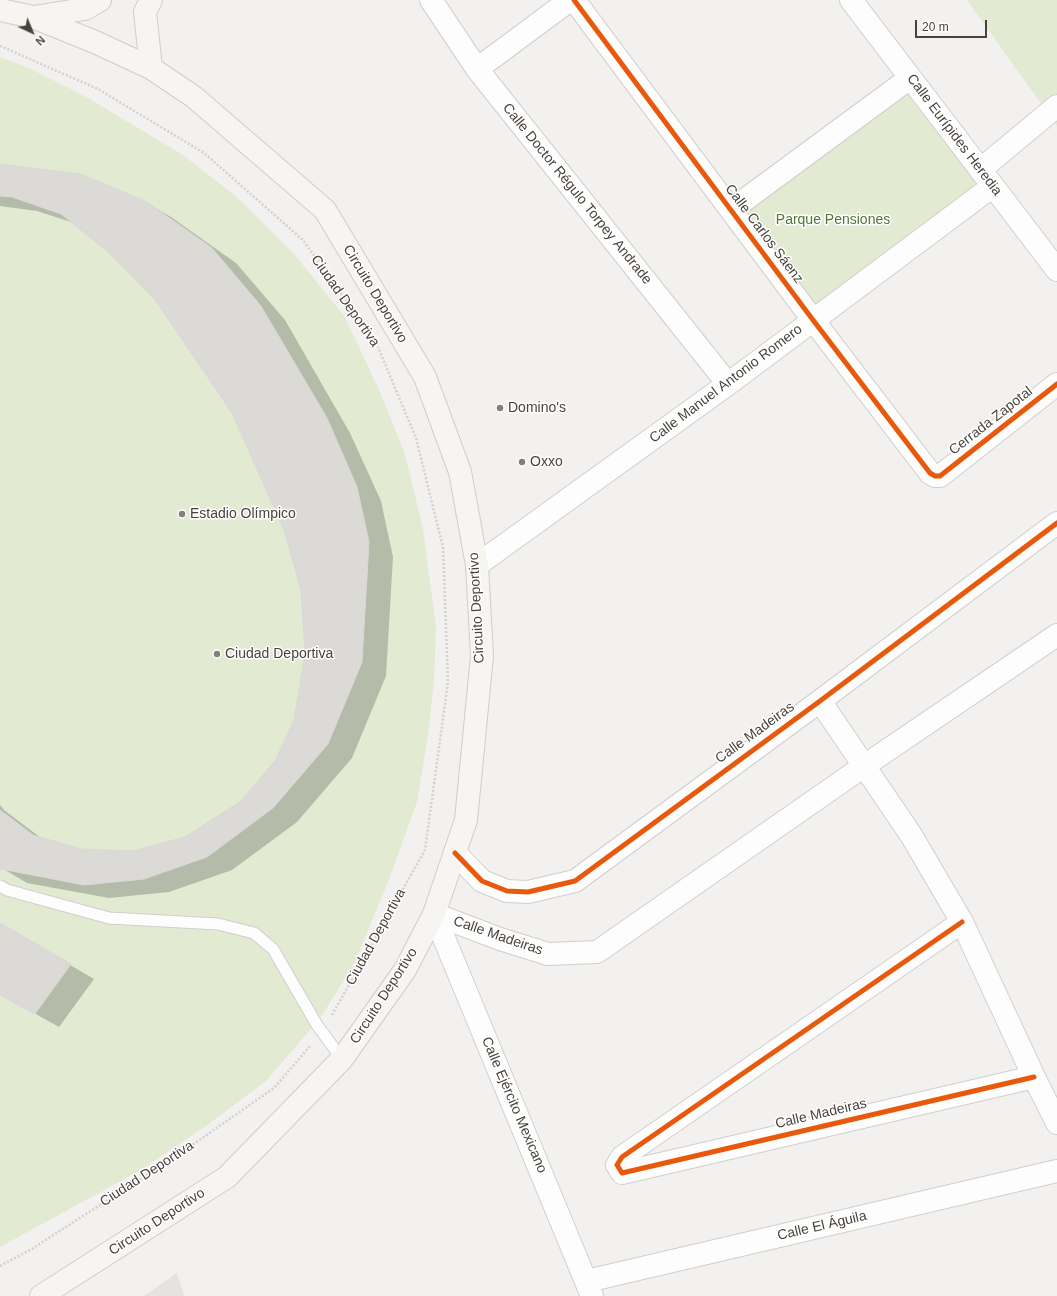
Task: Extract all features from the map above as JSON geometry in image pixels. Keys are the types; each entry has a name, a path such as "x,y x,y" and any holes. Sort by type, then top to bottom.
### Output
{"main road":[{"path":"32,17 85,9 100,0"},
{"path":"150,68 145,12 151,0"},
{"name":"Circuito Deportivo","path":"0,10 32,17 95,42 150,68 194,97 325,210 425,377 460,472 477,565 482,656 466,820 434,914 405,970 342,1059 227,1177 42,1296"}],"street":[{"name":"Calle Doctor Régulo Torpey Andrade","path":"431,0 476,69 728,384"},
{"path":"476,69 570,0"},
{"name":"Calle Carlos Sáenz","path":"574,0 813,320 930,473 935,476 940,476"},
{"name":"Calle Eurípides Heredia","path":"851,0 1057,270"},
{"path":"731,210 910,78"},
{"name":"Calle Manuel Antonio Romero","path":"477,565 728,384 813,320 986,178 1057,106"},
{"name":"Cerrada Zapotal","path":"940,476 1057,384"},
{"name":"Calle Madeiras","path":"454,853 482,882 507,891 528,892 575,881 1057,523"},
{"name":"Calle Madeiras","path":"434,914 500,939 548,954 597,952 864,766 1057,635"},
{"path":"820,700 911,836 962,922 1057,1123"},
{"name":"Calle Ejército Mexicano","path":"434,914 590,1289"},
{"name":"Calle Madeiras","path":"962,922 622,1157 617,1166 622,1173 1034,1077"},
{"name":"Calle El Águila","path":"590,1289 1057,1171"}],"lane":[{"path":"0,886 7,890 109,918 218,924 254,933 273,949 322,1032 342,1059"}],"green space":[{"path":"967,0 1057,0 1057,126"},
{"name":"Ciudad Deportiva","path":"0,57 29,68 83,95 183,155 237,197 294,254 345,317 380,392 405,454 423,529 436,627 434,681 428,735 417,802 390,877 355,962 321,1017 266,1081 206,1126 139,1171 0,1247"},
{"name":"Parque Pensiones","path":"910,78 993,186 813,320 731,210"}],"shaded area":[{"path":"177,1273 184,1296 144,1296"}],"building":[{"path":"0,164 81,174 147,202 212,248 261,306 327,418 357,487 369,542 362,662 328,744 273,808 207,857 144,879 84,885 0,869 0,810 33,835 81,849 133,851 185,837 241,801 275,761 294,720 305,654 301,590 284,530 232,413 156,301 107,251 61,214 12,197 0,196"},
{"path":"0,923 71,964 35,1014 0,995"}],"cycle path":[{"path":"574,0 813,320 930,473 935,476 940,476 1057,384"},
{"path":"455,853 482,881 507,891 528,892 575,881 820,701 1057,523"},
{"path":"962,922 622,1157 617,1165 622,1173 1034,1077"}],"place":[{"name":"Domino's","path":"500,408"},
{"name":"Oxxo","path":"522,462"},
{"name":"Estadio Olímpico","path":"182,514"},
{"name":"Ciudad Deportiva","path":"217,654"}]}
